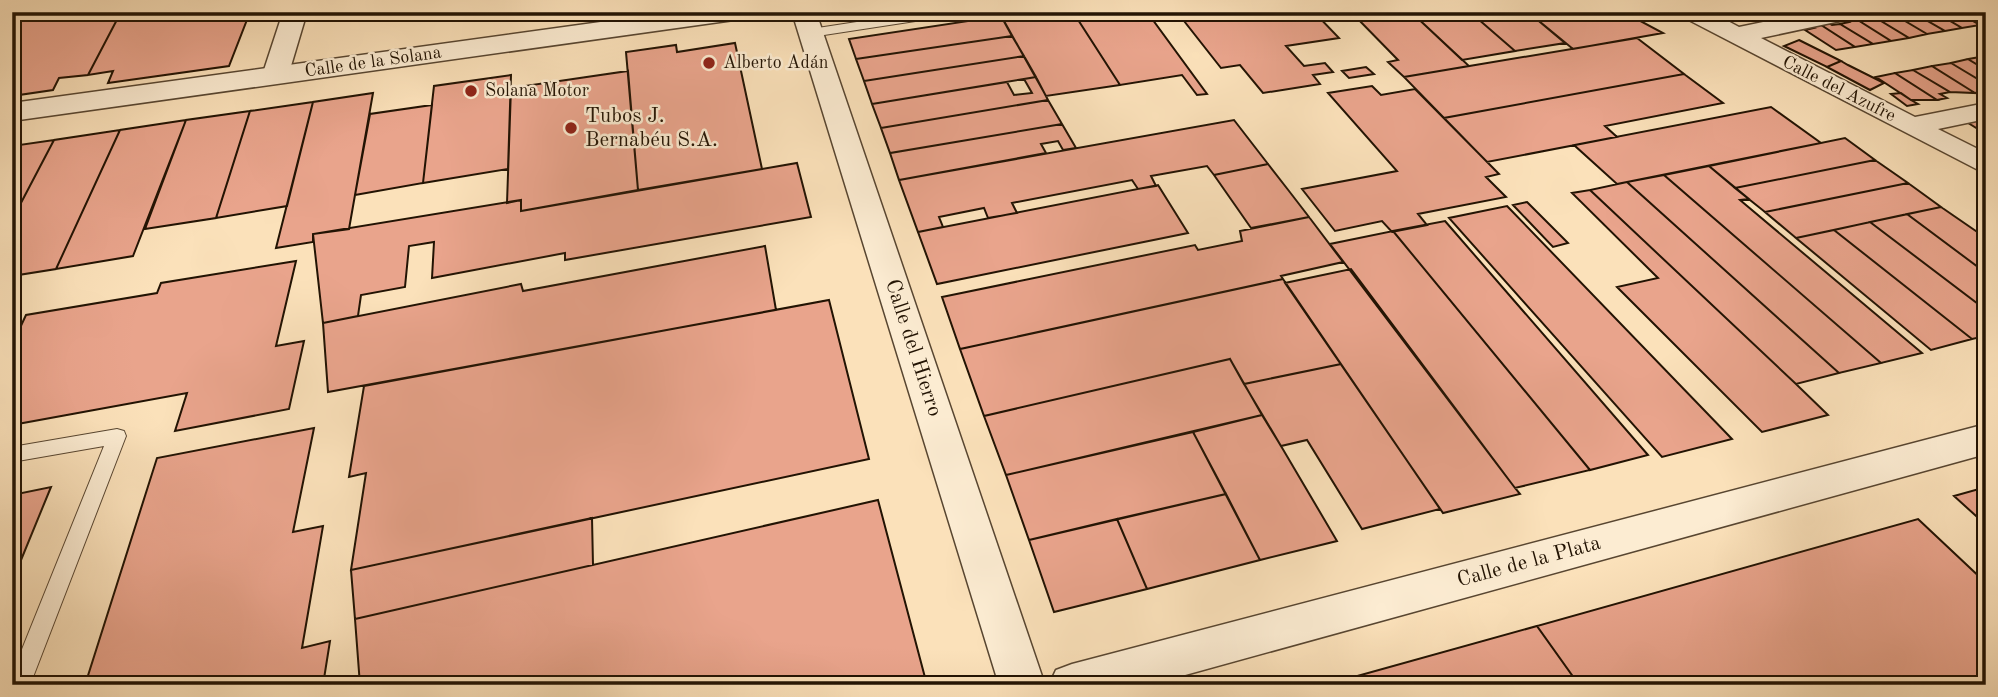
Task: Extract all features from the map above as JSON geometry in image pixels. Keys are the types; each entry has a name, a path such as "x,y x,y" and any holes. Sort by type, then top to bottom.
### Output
{"street":[{"path":"275,76 295,12"},
{"name":"Calle de la Solana","path":"12,112 734,12"},
{"name":"Calle del Azufre","path":"1692,12 1986,165"},
{"path":"1736,35 1834,13"},
{"name":"Calle del Hierro","path":"808,23 1022,685"},
{"path":"1911,126 1986,111"},
{"name":"Calle de la Plata","path":"1072,685 1986,439"}],"lane":[{"path":"808,23 948,12"},
{"path":"12,456 117,436 19,685"}],"building":[{"path":"36,12 121,12 88,75 59,78 53,90 12,96 12,15"},
{"path":"121,12 250,12 229,66 108,83 113,71 88,75"},
{"path":"999,12 1073,12 1120,85 1046,96"},
{"path":"1073,12 1147,12 1207,94 1197,95 1182,75 1120,85"},
{"path":"1177,12 1314,12 1339,38 1286,46 1304,66 1325,63 1333,72 1313,75 1320,84 1263,93 1240,65 1221,68"},
{"path":"1351,12 1411,12 1469,66 1404,77 1388,62 1398,60"},
{"path":"1411,12 1470,12 1515,51 1462,60"},
{"path":"1470,12 1528,12 1565,43 1515,51"},
{"path":"1528,12 1612,12 1625,19 1633,17 1663,33 1573,49"},
{"path":"1890,12 1912,12 1945,31 1927,34"},
{"path":"1890,12 1927,34 1909,38 1876,18 1885,16 1880,13"},
{"path":"1912,12 1935,12 1962,28 1945,31"},
{"path":"1935,12 1957,12 1980,25 1962,28"},
{"path":"1957,12 1980,12 1986,16 1986,24 1980,25"},
{"path":"1001,16 1012,36 856,59 849,39"},
{"path":"1863,16 1868,19 1876,18 1909,38 1891,41 1853,17"},
{"path":"1853,17 1891,41 1873,44 1840,24 1849,22 1844,19"},
{"path":"1827,22 1832,25 1840,24 1873,44 1855,47 1818,23"},
{"path":"1818,23 1855,47 1836,50 1805,30 1814,28 1808,25"},
{"path":"1012,36 1024,56 864,81 856,59"},
{"path":"1637,38 1684,74 1444,118 1404,77"},
{"path":"1799,40 1841,61 1827,67 1784,46"},
{"path":"735,43 762,169 638,190 626,52 676,45 677,52"},
{"path":"1024,56 1036,77 872,104 864,81"},
{"path":"1986,56 1986,70 1968,59"},
{"path":"1968,59 1986,70 1986,84 1951,63"},
{"path":"1841,61 1884,83 1870,90 1827,67"},
{"path":"1951,63 1986,84 1978,87 1984,91 1975,93 1932,66"},
{"path":"1932,66 1975,93 1950,92 1913,70"},
{"path":"1366,67 1374,74 1349,78 1342,71"},
{"path":"1913,70 1950,92 1940,94 1947,98 1937,100 1895,73"},
{"name":"Tubos J. Bernabéu S.A.","path":"628,71 638,190 521,211 521,200 507,203 511,88"},
{"path":"1895,73 1937,100 1911,100 1876,77"},
{"path":"1684,74 1723,103 1605,126 1617,137 1487,162 1444,118"},
{"path":"511,75 508,169 423,183 434,86"},
{"path":"1036,77 1048,100 881,128 872,104 1007,82 1014,95 1032,93 1024,79"},
{"path":"1372,86 1381,95 1415,89 1499,174 1486,177 1506,197 1418,214 1427,225 1392,232 1382,221 1335,231 1302,189 1397,171 1328,93"},
{"path":"373,93 349,229 313,234 313,242 276,248 313,102"},
{"path":"1901,93 1918,104 1907,106 1891,94"},
{"path":"1048,100 1062,124 890,153 881,128"},
{"path":"313,102 287,206 216,218 250,111"},
{"path":"432,105 423,183 355,195 370,114"},
{"path":"1771,107 1821,143 1617,184 1574,145"},
{"path":"250,111 216,218 145,229 186,120"},
{"path":"1986,117 1986,134 1965,121"},
{"path":"186,120 133,256 56,269 120,130"},
{"path":"1234,120 1268,164 1214,175 1207,166 1151,176 1156,186 1138,189 1132,180 1012,203 1017,213 988,218 984,208 939,217 943,227 918,232 899,180"},
{"path":"1062,124 1076,148 1063,150 1058,141 1041,144 1046,153 899,180 890,153"},
{"path":"120,130 56,269 12,276 12,220 54,140"},
{"path":"1845,138 1875,160 1735,188 1709,166"},
{"path":"54,140 12,220 12,146"},
{"path":"1875,160 1908,183 1765,212 1735,188"},
{"path":"797,163 811,217 565,260 565,253 432,278 434,242 409,246 405,287 361,295 358,316 323,323 313,234 521,200 521,211"},
{"path":"1268,164 1309,217 1251,228 1214,175"},
{"path":"1709,166 1749,199 1740,200 1922,353 1881,363 1664,175"},
{"path":"1664,175 1881,363 1839,373 1627,182"},
{"path":"1627,182 1839,373 1796,384 1590,190"},
{"path":"1908,183 1941,207 1796,238 1765,212"},
{"path":"1158,185 1188,233 937,284 918,232"},
{"path":"1590,190 1828,415 1762,432 1617,287 1658,278 1572,193"},
{"path":"1527,202 1568,243 1553,247 1513,205"},
{"path":"1507,206 1732,439 1662,457 1449,218"},
{"path":"1941,207 1986,238 1986,273 1907,214"},
{"path":"1907,214 1986,273 1986,310 1870,222"},
{"path":"1309,217 1343,262 1281,276 1283,279 960,349 942,297 1195,245 1198,250 1242,241 1240,231"},
{"path":"1445,221 1648,455 1590,470 1393,231"},
{"path":"1870,222 1986,310 1986,336 1972,339 1834,230"},
{"path":"1834,230 1972,339 1931,350 1796,238"},
{"path":"1393,231 1590,470 1515,488 1330,244"},
{"path":"765,246 776,310 328,392 323,323 521,284 523,291"},
{"path":"296,261 276,346 304,341 289,409 175,431 187,393 12,425 12,345 26,315 157,293 161,283"},
{"path":"1351,269 1520,494 1443,513 1285,283"},
{"path":"1283,279 1341,364 1244,384 1230,359 984,416 960,349"},
{"path":"829,300 869,459 351,570 366,473 349,477 364,386"},
{"path":"1230,359 1262,415 1006,475 984,416"},
{"path":"1341,364 1440,509 1362,529 1307,440 1281,446 1244,384"},
{"path":"1262,415 1337,541 1260,560 1193,432"},
{"path":"314,428 293,532 323,526 302,648 330,641 323,685 85,685 157,458"},
{"path":"1193,432 1226,494 1029,540 1006,475"},
{"path":"51,487 12,582 12,495"},
{"path":"1986,487 1986,525 1954,496"},
{"path":"1226,494 1260,560 1147,589 1117,519"},
{"path":"878,500 927,685 360,685 355,619"},
{"path":"592,518 593,565 355,619 351,570"},
{"path":"1117,519 1147,589 1054,612 1029,540"},
{"path":"1918,519 1986,583 1986,685 1579,685 1537,626"},
{"path":"1537,626 1579,685 1325,685"}],"place":[{"name":"Alberto Adán","path":"709,63"},
{"name":"Solana Motor","path":"471,91"},
{"name":"Tubos J. Bernabéu S.A.","path":"571,128"}]}
